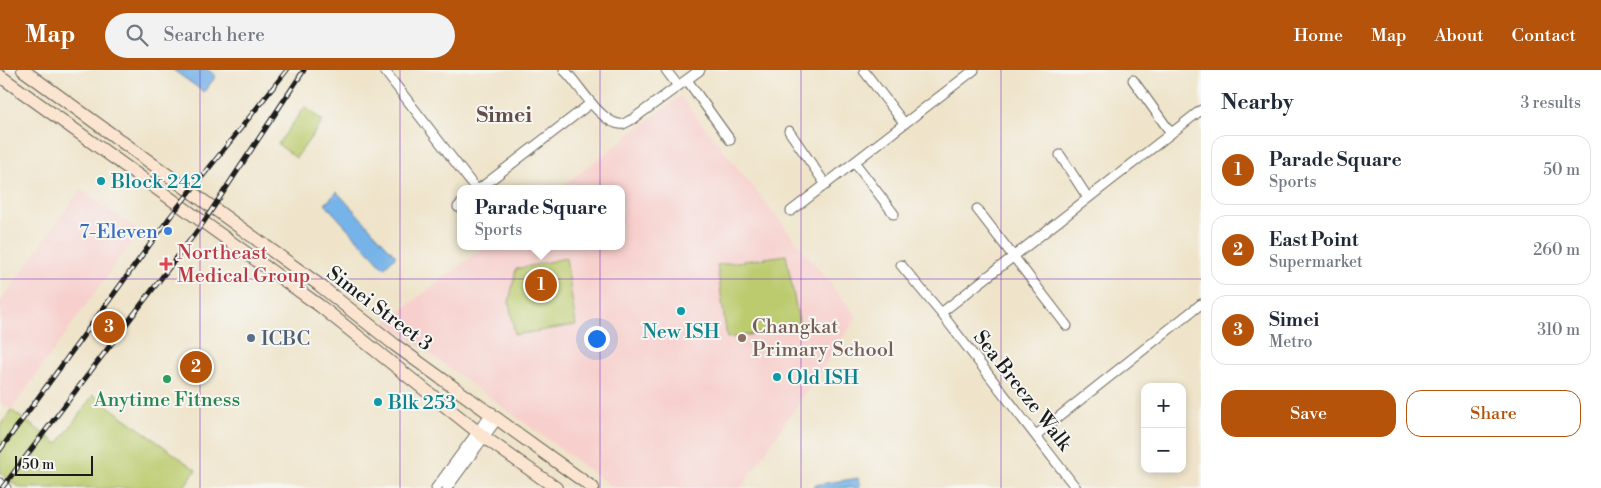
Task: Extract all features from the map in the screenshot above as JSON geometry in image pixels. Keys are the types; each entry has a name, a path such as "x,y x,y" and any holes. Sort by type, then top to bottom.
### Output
{"main road":[{"name":"Simei Street 3","path":"26,71 318,284 395,345 495,415 593,488"},
{"name":"Simei Street 3","path":"0,76 320,306 481,434 556,488"}],"street":[{"path":"384,70 475,185"},
{"path":"564,70 591,103 611,122 622,124 633,119 700,70"},
{"path":"666,70 678,86"},
{"path":"791,211 974,70"},
{"path":"16,87 26,71"},
{"path":"864,71 904,123"},
{"path":"687,80 730,140"},
{"path":"1133,80 1171,133"},
{"path":"483,185 591,103"},
{"path":"941,313 1201,110"},
{"path":"788,131 826,184"},
{"path":"1060,155 1088,198"},
{"path":"855,163 894,214"},
{"path":"977,209 1067,326"},
{"name":"Sea Breeze Walk","path":"901,265 941,313 1076,488"},
{"path":"1036,435 1201,304"},
{"path":"436,488 495,415"},
{"path":"447,488 481,434"},
{"path":"0,483 6,488"}],"shaded area":[{"path":"680,96 857,317 741,488 614,488 386,322 480,250 625,250 625,185 564,185"},
{"path":"81,189 139,231 11,410 0,402 0,302"}],"green space":[{"path":"305,107 323,121 296,158 278,144"},
{"path":"786,255 800,328 727,338 717,265"},
{"path":"566,258 576,325 515,335 509,302 516,269"},
{"path":"93,395 196,470 183,488 20,488 0,473 0,426 11,410 58,444"}],"water":[{"path":"173,70 208,70 216,76 204,92"},
{"path":"337,192 396,256 384,268 325,204"},
{"path":"858,478 860,488 814,488 814,485"}],"railway":[{"path":"0,450 170,217 287,70"},
{"path":"2,488 203,223 304,70"}],"place":[{"name":"Block 242","path":"101,181"},
{"name":"7-Eleven","path":"168,231"},
{"name":"Northeast Medical Group","path":"166,264"},
{"name":"Parade Square","path":"541,285"},
{"name":"New ISH","path":"681,311"},
{"name":"Simei","path":"109,327"},
{"name":"ICBC","path":"251,338"},
{"name":"Changkat Primary School","path":"742,338"},
{"name":"East Point","path":"196,367"},
{"name":"Old ISH","path":"777,377"},
{"name":"Anytime Fitness","path":"167,379"},
{"name":"Blk 253","path":"378,402"}],"district":[{"name":"Simei","path":"504,115"}]}
